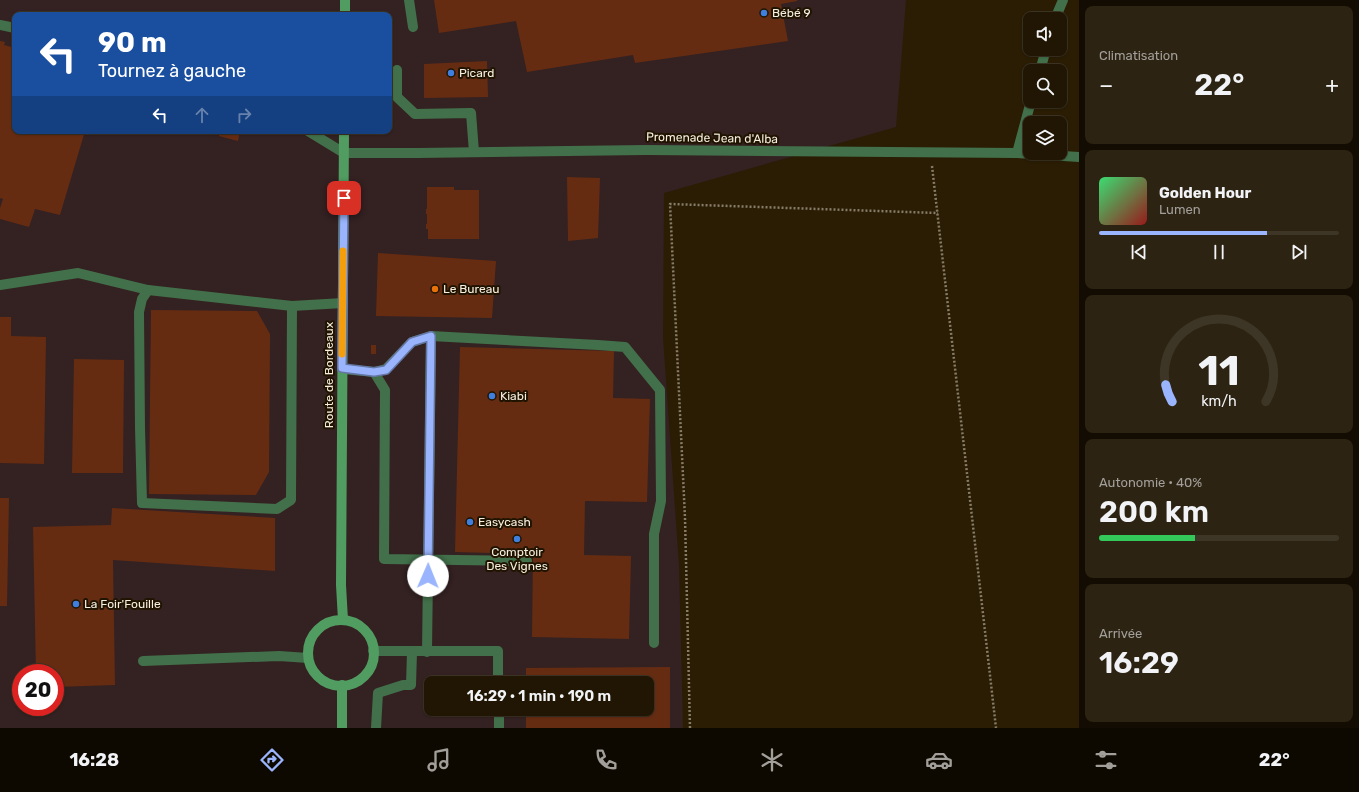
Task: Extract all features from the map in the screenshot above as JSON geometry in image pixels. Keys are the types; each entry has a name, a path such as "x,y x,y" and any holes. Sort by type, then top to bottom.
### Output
{"main road":[{"path":"345,0 345,12"},
{"name":"Route de Bordeaux","path":"343,620 341,585 344,134"},
{"path":"343,620 352,622 361,627 367,633 372,642 373,651 372,662 368,671 361,678 352,683 342,685 324,681 314,671 308,658 309,644 316,631 324,624 333,621 343,620"},
{"path":"342,685 342,728"}],"lane":[{"path":"409,0 413,27"},
{"path":"1058,12 1063,0"},
{"path":"0,25 12,27"},
{"path":"397,70 397,97 415,114 471,112 474,152"},
{"path":"1017,153 1029,108"},
{"path":"313,134 344,152"},
{"name":"Promenade Jean d'Alba","path":"344,152 646,150 1017,153 1079,157"},
{"path":"0,284 78,273 148,290 292,306 343,303"},
{"path":"148,290 142,299 139,312 142,503 277,509 291,500 292,306"},
{"path":"342,368 374,372 386,370 412,342 431,336 625,347 660,390 661,501 654,534 654,643"},
{"path":"427,652 431,336"},
{"path":"374,372 385,390 384,559 527,561"},
{"path":"373,651 498,651 498,676"},
{"path":"376,728 378,693 403,685 411,685 412,652"},
{"path":"143,661 279,656 308,658"},
{"path":"499,716 499,728"}],"path":[{"path":"931,152 996,728"},
{"path":"690,728 686,518 670,204 938,213"}],"shaded area":[{"path":"0,0 906,0 896,127 664,193 663,338 679,565 683,728 0,728"}],"building":[{"path":"434,0 797,1 781,4 788,41 635,63 633,55 527,72 516,21 439,33"},
{"path":"0,41 5,42 4,45 12,47 12,134 84,134 60,215 35,209 29,227 0,219 0,208 3,199 0,198"},
{"path":"487,61 488,97 424,98 424,64"},
{"path":"219,134 239,134 238,141 219,136"},
{"path":"567,177 600,178 598,238 568,241"},
{"path":"427,187 454,187 454,190 479,190 479,239 428,239 428,229 426,229"},
{"name":"Le Bureau","path":"378,253 496,261 492,318 376,316"},
{"path":"151,310 257,311 270,334 269,472 256,495 149,494"},
{"path":"0,317 11,317 11,336 46,337 44,464 0,463"},
{"path":"371,345 376,345 376,354 371,354"},
{"path":"460,347 614,351 613,398 650,399 647,502 585,501 584,555 631,556 629,639 532,637 533,554 455,552"},
{"path":"74,359 124,360 123,473 72,473"},
{"path":"0,498 9,498 7,606 0,606"},
{"path":"112,508 275,518 275,571 113,560 115,685 64,687 64,664 36,664 33,527 111,525"},
{"path":"670,667 670,728 526,728 526,716 654,716 654,676 526,676 526,668"}],"slow traffic":[{"path":"342,354 343,251"}],"place":[{"name":"Bébé 9","path":"764,13"},
{"name":"Picard","path":"451,73"},
{"name":"Le Bureau","path":"435,289"},
{"name":"Kiabi","path":"492,396"},
{"name":"Easycash","path":"470,522"},
{"name":"Comptoir Des Vignes","path":"517,539"},
{"name":"La Foir'Fouille","path":"76,604"}],"route":[{"path":"344,198 342,368 374,372 386,370 412,342 431,336 428,576"}]}
